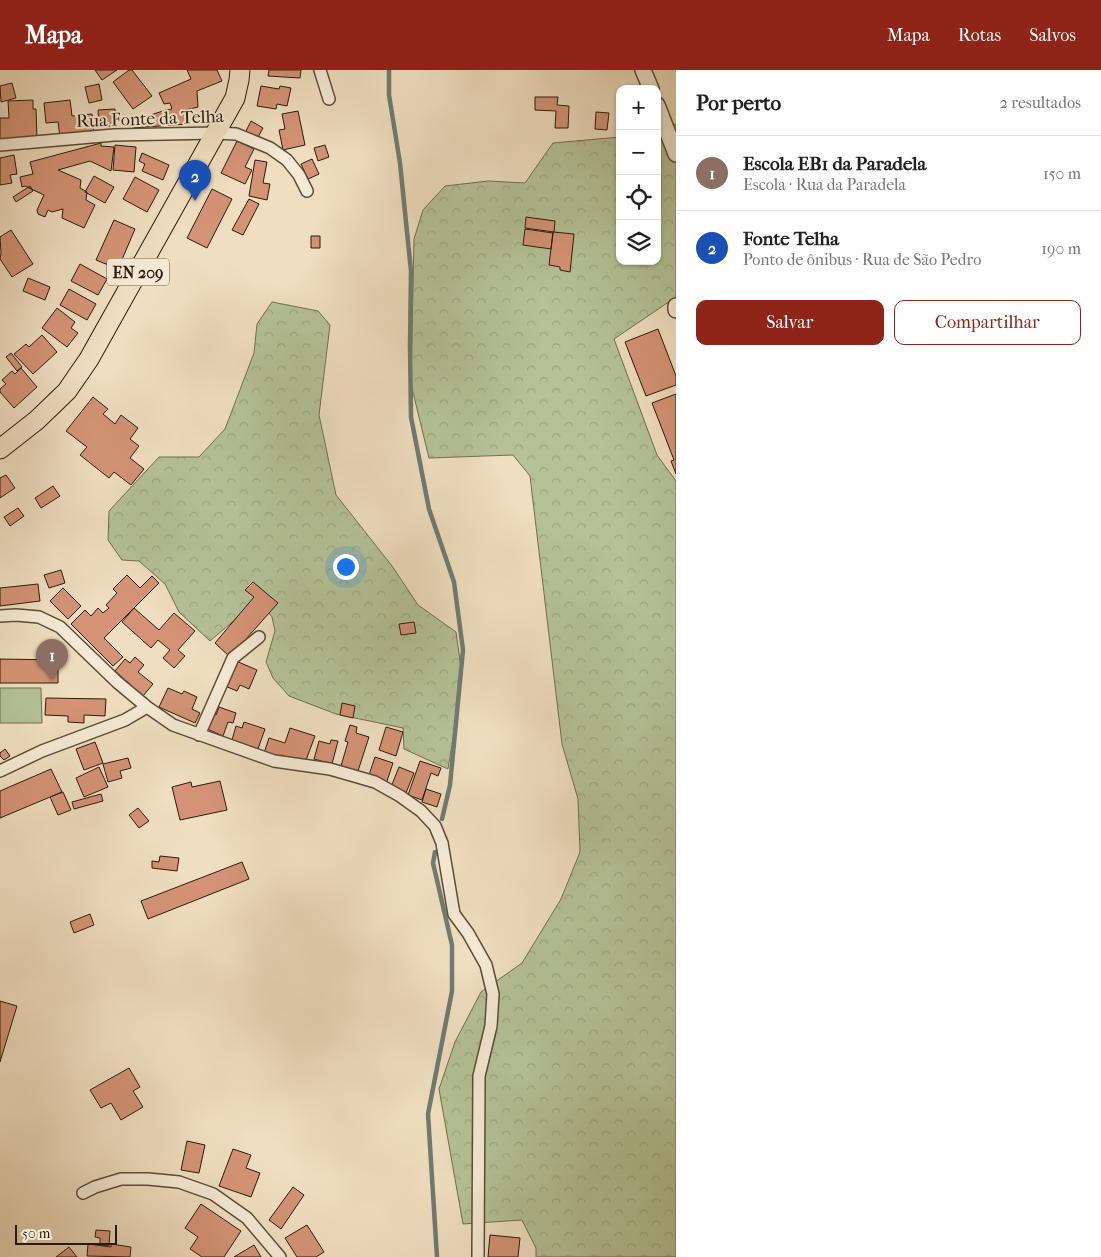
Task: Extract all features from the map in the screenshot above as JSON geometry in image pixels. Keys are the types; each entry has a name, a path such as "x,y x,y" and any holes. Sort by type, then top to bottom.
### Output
{"main road":[{"name":"EN 209","path":"0,448 37,420 67,391 90,359 235,98 240,70"}],"street":[{"path":"320,70 329,99"},
{"path":"643,70 649,85"},
{"path":"661,115 675,149"},
{"name":"Rua Fonte da Telha","path":"0,146 114,135 236,134 270,148 287,160 299,175 307,191"},
{"path":"0,616 39,617 60,627 117,682 147,707 173,725 274,761 330,769 376,782 414,806 435,826 442,842 454,914 468,933 486,965 493,994 491,1026 479,1076 478,1257"},
{"path":"199,735 234,658 259,638"},
{"path":"0,771 42,751 125,720 147,707"},
{"path":"83,1193 121,1179 178,1182 212,1194 247,1218 280,1257"}],"green space":[{"path":"676,124 676,297 614,339 657,455 676,481 676,1257 536,1257 536,1248 522,1220 463,1224 439,1089 455,1042 481,992 522,963 561,899 580,852 578,799 562,744 530,476 513,455 429,458 411,384 414,239 423,210 445,186 488,181 525,183 553,143 616,137 616,265 661,265 661,129"},
{"path":"272,302 318,311 330,325 319,415 336,495 392,566 418,605 456,632 461,667 457,714 448,769 404,749 403,728 336,714 289,696 273,678 266,662 275,631 272,617 259,599 210,641 179,612 165,584 139,561 122,560 108,540 109,511 159,457 199,457 225,429 254,353 257,324"},
{"path":"0,688 41,688 42,723 0,723"}],"building":[{"path":"95,70 117,70 102,80"},
{"path":"129,70 132,70 152,96 133,109 113,82"},
{"path":"187,70 217,70 222,81 197,91 198,107 186,110 187,124 133,128 132,121 172,109 170,103 164,104 159,93 191,79"},
{"path":"269,70 301,70 300,78 268,76"},
{"path":"12,83 16,98 1,102 0,86"},
{"path":"99,84 102,100 89,103 85,87"},
{"path":"261,86 279,89 280,86 291,88 287,106 277,104 276,109 257,106"},
{"path":"535,97 558,97 557,105 569,106 568,128 555,128 556,111 535,110"},
{"path":"33,100 33,109 36,109 37,139 0,140 0,118 9,118 8,101"},
{"path":"70,100 72,116 92,114 94,133 60,137 58,122 46,123 44,103"},
{"path":"115,109 116,126 99,126 98,110"},
{"path":"298,111 305,145 283,150 279,130 285,129 282,114"},
{"path":"596,112 609,113 607,130 595,129"},
{"path":"251,121 263,128 257,139 245,133"},
{"path":"237,141 254,149 245,167 252,170 245,184 221,173"},
{"path":"101,143 101,146 114,147 111,171 90,161 58,170 81,180 80,188 87,192 86,200 95,205 84,228 62,218 63,209 52,212 48,210 45,217 38,214 37,210 44,195 25,186 22,187 20,177 33,174 30,162"},
{"path":"115,145 136,147 134,172 113,170"},
{"path":"325,145 329,157 318,161 314,148"},
{"path":"142,153 169,165 163,180 142,171 145,164 139,161"},
{"path":"14,155 17,174 10,175 12,183 0,185 0,158"},
{"path":"312,159 319,174 308,179 301,164"},
{"path":"255,160 267,162 263,183 270,184 267,200 249,196"},
{"path":"94,176 114,187 105,203 85,192"},
{"path":"135,177 159,190 147,212 123,199"},
{"path":"30,186 33,191 16,202 13,197"},
{"path":"212,189 232,199 207,248 187,238"},
{"path":"249,199 259,204 243,235 232,230"},
{"path":"526,217 555,221 554,232 525,228"},
{"path":"114,220 135,229 118,269 96,260"},
{"path":"525,229 553,233 551,249 523,245"},
{"path":"11,230 33,264 12,277 0,259 0,237"},
{"path":"553,232 574,234 570,272 560,270 560,267 549,265"},
{"path":"311,236 320,236 320,248 311,248"},
{"path":"80,264 107,279 98,295 71,281"},
{"path":"28,278 50,287 45,300 23,291"},
{"path":"69,289 96,304 87,320 60,305"},
{"path":"57,308 75,322 71,328 78,333 67,347 42,328"},
{"path":"658,329 676,376 676,385 646,396 625,342"},
{"path":"42,335 57,352 33,374 14,354 26,344 29,347"},
{"path":"11,353 22,367 17,371 6,357"},
{"path":"21,368 37,387 14,408 0,392 0,389 6,384 2,380 12,371 15,374"},
{"path":"676,394 676,474 671,461 674,460 652,403"},
{"path":"93,397 108,409 103,414 115,424 121,415 138,428 130,439 139,446 130,458 144,469 131,485 114,472 109,478 80,455 87,447 66,431"},
{"path":"6,475 15,488 0,498 0,478"},
{"path":"53,486 60,496 41,508 35,498"},
{"path":"18,508 24,516 10,526 4,517"},
{"path":"61,570 65,583 49,588 44,575"},
{"path":"127,575 140,588 152,576 159,583 104,638 123,657 113,666 71,624 85,610 91,616 98,608 103,613 109,608 106,605 117,593 113,589"},
{"path":"253,582 278,603 230,657 215,643 254,597 245,590"},
{"path":"38,584 40,601 0,606 0,588"},
{"path":"63,588 81,606 68,619 50,601"},
{"path":"134,608 159,630 174,613 195,631 178,650 185,656 174,668 163,658 170,650 158,640 151,648 122,622"},
{"path":"414,622 416,633 401,635 399,624"},
{"path":"135,657 144,665 138,672 153,684 143,696 115,671 125,659 130,663"},
{"path":"0,659 58,660 58,683 0,683"},
{"path":"236,661 257,670 249,689 240,685 237,691 225,686"},
{"path":"168,688 182,694 184,691 197,697 192,709 200,713 195,723 159,707"},
{"path":"46,698 106,699 105,716 84,715 84,723 68,722 68,716 45,715"},
{"path":"342,703 355,706 353,718 340,715"},
{"path":"219,707 236,713 233,723 228,722 223,736 205,728 211,713 216,715"},
{"path":"244,722 265,729 258,749 232,740 236,726 242,728"},
{"path":"350,725 357,727 356,733 369,737 358,771 341,766 348,742 345,741"},
{"path":"386,727 403,732 396,756 379,750"},
{"path":"290,728 315,736 305,763 281,755 280,758 264,753 269,738 285,743"},
{"path":"331,740 338,741 332,764 314,759 319,741 330,744"},
{"path":"95,742 103,763 84,770 76,749"},
{"path":"5,749 10,756 4,760 0,753"},
{"path":"375,757 393,763 386,784 368,778"},
{"path":"128,758 131,768 120,771 122,778 108,782 103,764"},
{"path":"420,761 441,768 438,776 431,773 422,800 408,795"},
{"path":"99,767 108,787 84,797 76,778"},
{"path":"399,767 414,773 406,793 391,787"},
{"path":"51,769 62,792 0,818 0,791"},
{"path":"220,781 227,810 180,820 172,787 191,782 192,787"},
{"path":"426,789 441,794 437,807 422,802"},
{"path":"63,792 71,810 58,815 50,797"},
{"path":"101,794 103,801 74,809 72,802"},
{"path":"138,808 149,821 139,828 129,815"},
{"path":"160,856 179,858 177,871 152,868 152,861 159,862"},
{"path":"242,862 249,879 148,919 141,901"},
{"path":"90,914 94,925 74,933 70,922"},
{"path":"0,1001 17,1006 0,1062"},
{"path":"129,1068 140,1087 133,1091 143,1107 121,1120 111,1103 101,1108 90,1090"},
{"path":"187,1141 205,1145 199,1173 181,1170"},
{"path":"233,1149 251,1155 246,1168 260,1173 251,1197 219,1186"},
{"path":"293,1187 304,1195 281,1229 269,1220"},
{"path":"201,1204 241,1231 224,1257 202,1257 190,1249 198,1237 185,1228"},
{"path":"307,1225 324,1252 316,1257 297,1257 285,1238"},
{"path":"96,1230 110,1231 109,1246 100,1245 100,1238 95,1237"},
{"path":"490,1235 520,1238 518,1257 488,1257"},
{"path":"88,1244 111,1247 111,1244 131,1247 130,1257 87,1256"},
{"path":"254,1245 261,1257 234,1257"},
{"path":"69,1247 77,1257 56,1257"}],"waterway":[{"path":"389,70 389,95 400,163 411,271 411,417 429,509 454,582 463,650 450,785 442,819"},
{"path":"435,852 433,863 452,945 452,991 428,1114 437,1257"}],"place":[{"name":"Fonte Telha","path":"195,201"},
{"name":"Escola EB1 da Paradela","path":"52,680"}]}
